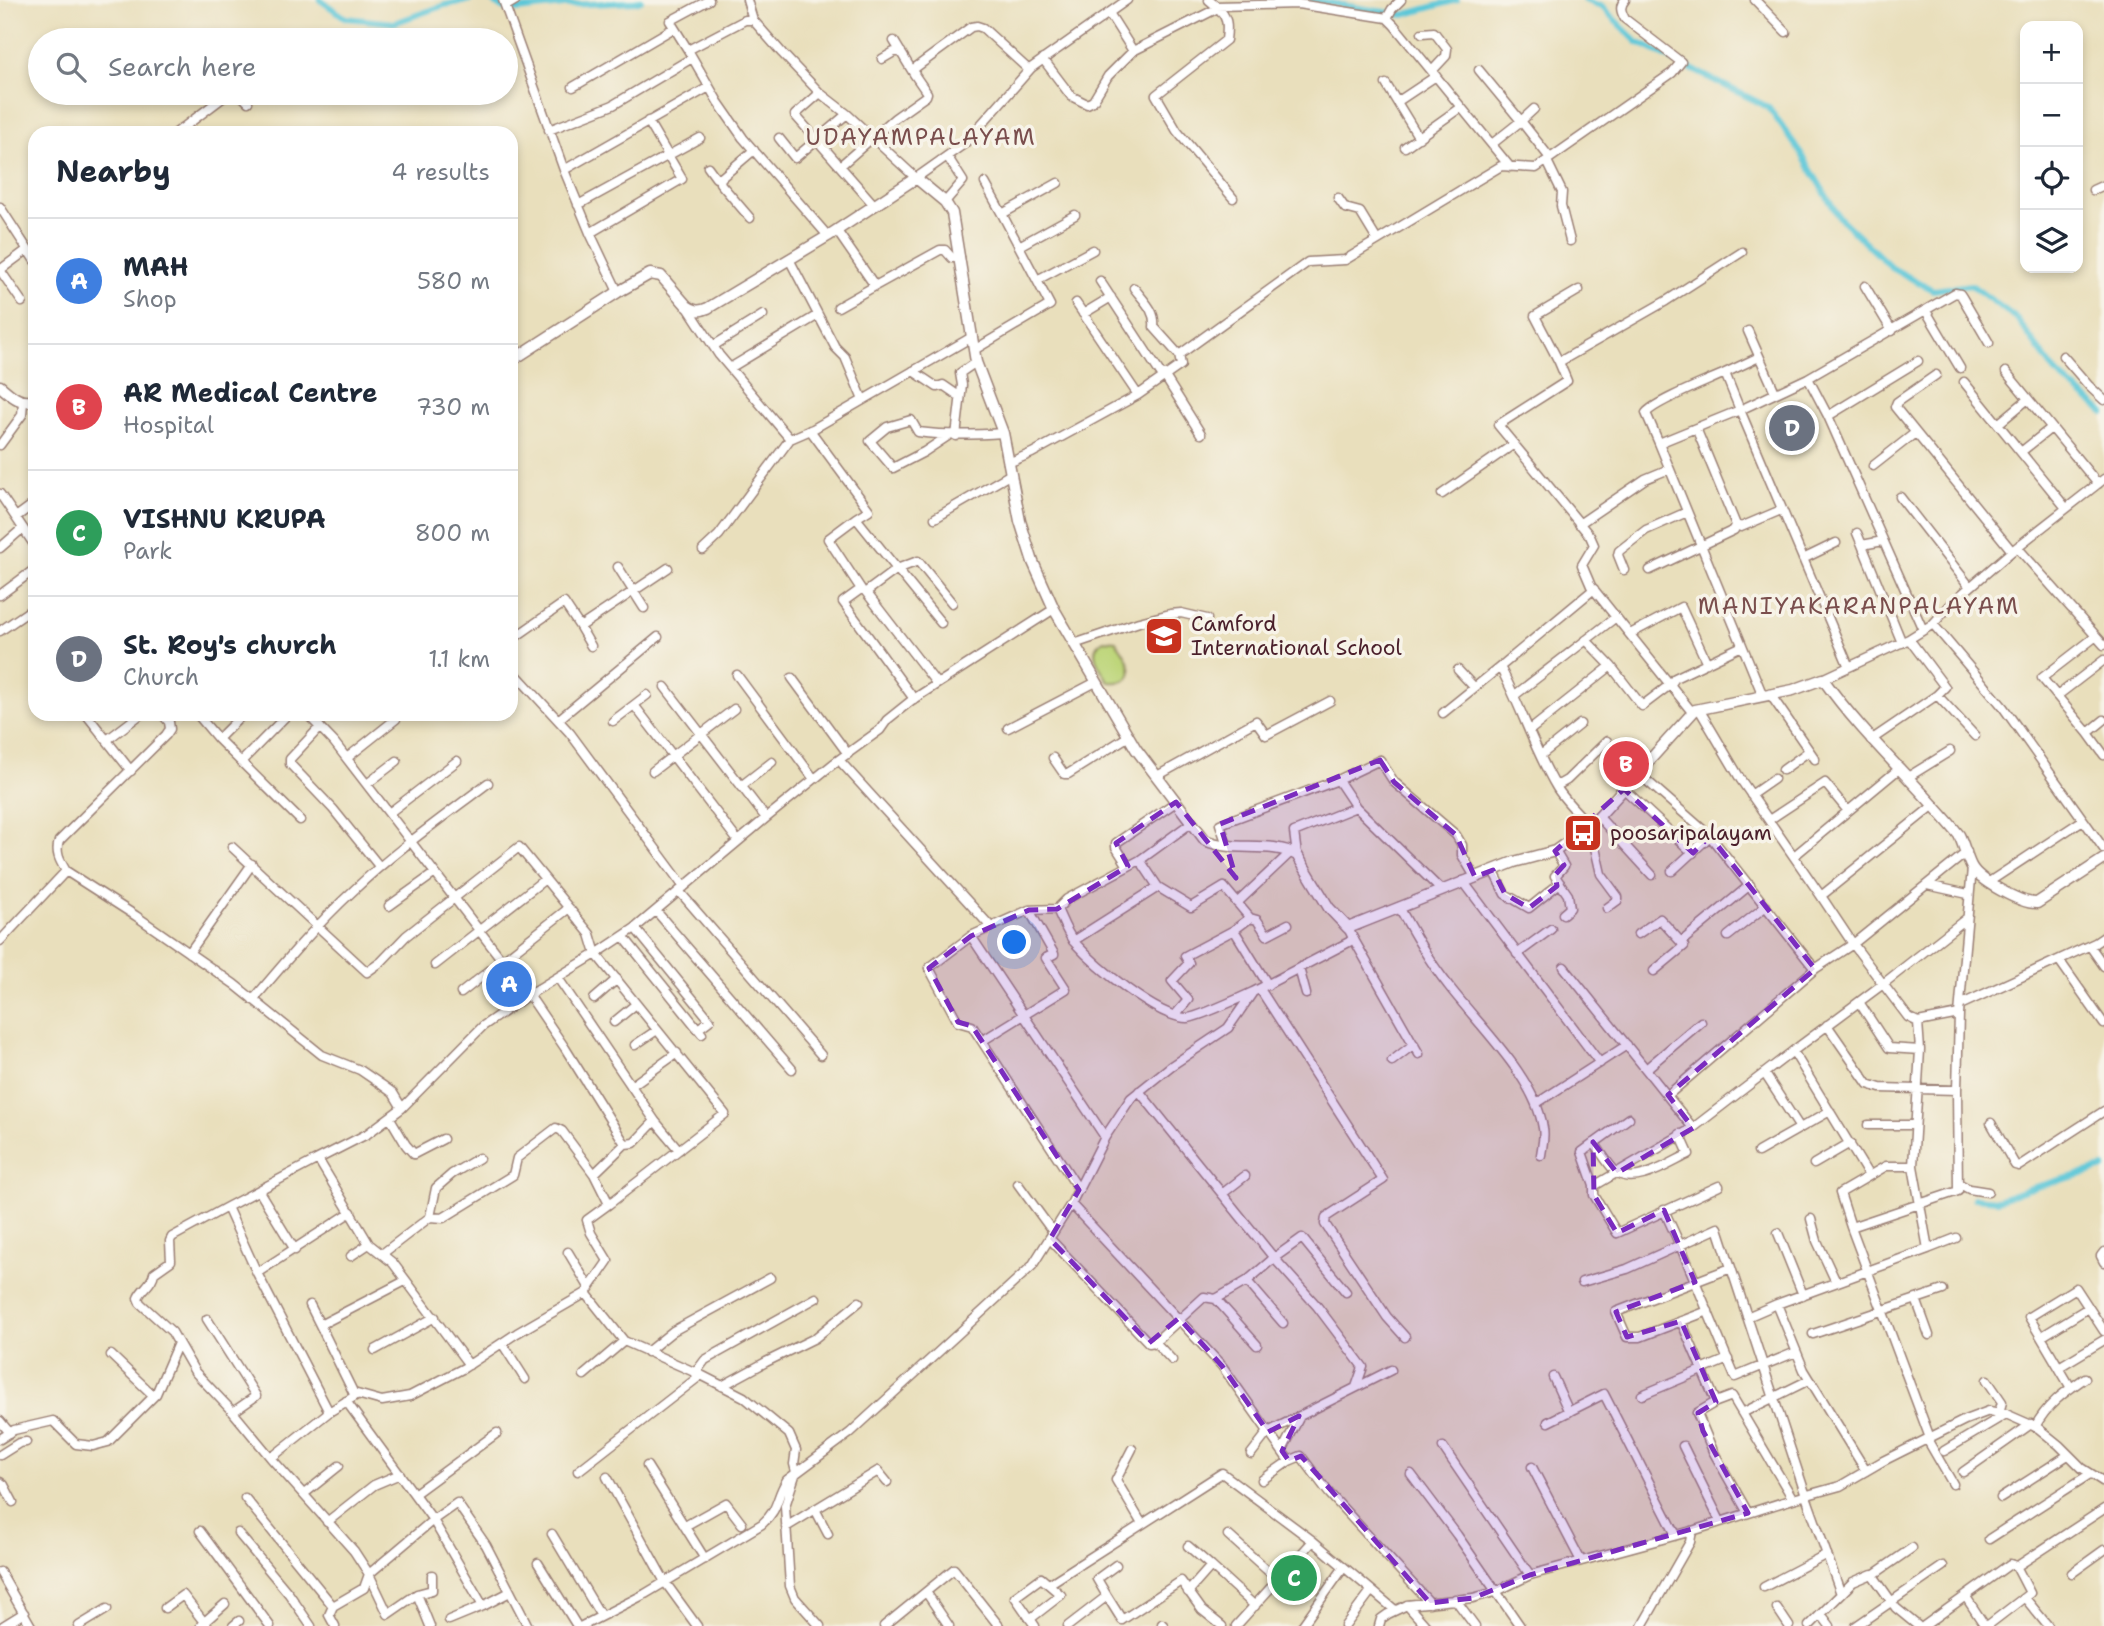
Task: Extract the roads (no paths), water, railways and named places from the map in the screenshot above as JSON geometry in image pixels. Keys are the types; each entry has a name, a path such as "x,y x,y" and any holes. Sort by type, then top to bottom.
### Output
{"main road":[{"path":"518,356 643,276 656,274 666,281 687,306 702,311 832,233 916,178 945,202 952,213 975,362 1003,433 1020,521 1033,562 1054,609 1074,644 1129,736 1205,840 1227,845 1274,848 1294,854 1329,908 1348,928 1463,881 1555,851 1588,827 1696,711 1793,690 1823,679 1871,740 1900,768 1959,835 1972,868 1989,882 2015,898 2037,903 2104,859"},
{"path":"0,386 28,401"}],"street":[{"path":"513,28 504,3 516,0"},
{"path":"747,0 754,20 820,93 847,114 916,178 964,144 1029,70 1127,0"},
{"path":"1387,18 1391,9 1401,0"},
{"path":"1179,355 1308,262 1345,260 1501,166 1536,168 1672,74 1681,62 1625,19 1621,11 1625,0"},
{"path":"1755,0 1786,32"},
{"path":"705,1 670,21 709,87 743,138 832,233 875,286"},
{"path":"1044,59 1071,96 1087,104 1093,101 1108,76 1133,51 1214,4 1298,4 1387,18 1510,167"},
{"path":"1214,4 1224,13 1228,23 1226,40 1156,95 1177,131 1233,198"},
{"path":"1109,13 1133,51"},
{"path":"550,130 613,105 745,20 754,20"},
{"path":"914,74 916,67 976,26 983,28 1029,70"},
{"path":"573,87 674,28"},
{"path":"1397,102 1434,74 1446,56 1447,49 1434,32 1422,33"},
{"path":"518,41 564,170 618,292"},
{"path":"840,166 927,95 894,41"},
{"path":"882,59 894,52 901,52"},
{"path":"1479,70 1549,160 1562,192 1561,206 1570,241"},
{"path":"1385,84 1419,138"},
{"path":"564,170 709,87"},
{"path":"820,93 795,115 875,206"},
{"path":"185,126 213,105"},
{"path":"1405,148 1461,107"},
{"path":"1492,144 1534,109"},
{"path":"779,138 795,158 847,114"},
{"path":"590,233 682,179 648,121"},
{"path":"578,205 699,138"},
{"path":"708,167 716,178 721,178 754,150"},
{"path":"945,202 963,181 947,156"},
{"path":"721,178 720,182 750,218"},
{"path":"974,350 1050,305 985,183"},
{"path":"1002,214 1058,183"},
{"path":"2093,190 2104,185"},
{"path":"1338,198 1345,208 1360,212 1377,240"},
{"path":"1,212 27,250 0,270 22,302"},
{"path":"1019,246 1075,215"},
{"path":"838,307 940,250 945,250 952,258 960,257"},
{"path":"1037,280 1093,250"},
{"path":"1559,362 1666,301 1742,252"},
{"path":"789,259 835,347 845,357 863,400"},
{"path":"1100,281 1201,433"},
{"path":"1865,286 1892,331"},
{"path":"1009,463 1138,395 1181,365 1179,355 1154,327 1154,313 1134,289"},
{"path":"1579,290 1535,316 1567,381 1498,425 1594,541 1590,554 1581,565 1594,589 1696,711 1853,944 1908,1017 1919,1022 1960,1010 2104,937"},
{"path":"1659,443 1740,410 1808,378 1955,293 1960,294 1989,343"},
{"path":"1083,314 1111,297"},
{"path":"1076,303 1138,395"},
{"path":"687,306 730,368 790,439"},
{"path":"1926,311 1960,368"},
{"path":"713,346 764,315"},
{"path":"730,368 818,315"},
{"path":"1748,331 1775,392"},
{"path":"703,550 719,535 790,439 972,337"},
{"path":"2063,356 2104,400"},
{"path":"1759,357 1648,409 1646,413 1742,646 1766,695 1815,759"},
{"path":"1828,416 1918,361"},
{"path":"952,436 962,385 960,373 975,362"},
{"path":"913,371 937,387 943,385 959,397"},
{"path":"1823,679 1905,641 1933,624 1970,587 2101,481 2052,428 2006,372"},
{"path":"1725,373 1849,667"},
{"path":"1936,375 1895,405 1915,433 2015,549 2077,612 2104,645"},
{"path":"1808,378 1828,416 1923,630"},
{"path":"1965,382 2066,509"},
{"path":"1998,424 2028,399"},
{"path":"0,444 28,407"},
{"path":"952,436 893,468 870,440 887,427 911,420 918,432 952,436 1003,433"},
{"path":"1650,570 1734,530 1736,525 1696,428"},
{"path":"2021,452 2052,428"},
{"path":"810,430 869,510 828,539 864,591 937,684"},
{"path":"1872,467 1915,433"},
{"path":"1442,494 1514,444"},
{"path":"1579,524 1645,479 1669,469"},
{"path":"935,518 1011,474"},
{"path":"0,494 3,507 16,517 28,536"},
{"path":"1900,497 1970,587"},
{"path":"16,517 28,508"},
{"path":"1736,525 1741,527 1782,510"},
{"path":"1624,570 1619,551 1646,530 1687,512"},
{"path":"856,518 941,623"},
{"path":"0,548 23,528"},
{"path":"1857,533 1905,641 1945,687 1871,740"},
{"path":"1862,545 1883,541"},
{"path":"1803,559 1836,543"},
{"path":"914,699 843,602 897,569 918,561 952,603"},
{"path":"618,567 644,608"},
{"path":"580,628 668,568"},
{"path":"0,595 28,574"},
{"path":"1443,713 1594,589"},
{"path":"518,634 564,603 591,646"},
{"path":"1630,634 1681,607 1707,663"},
{"path":"432,1575 432,1590 417,1594 388,1614 369,1574 354,1551 195,1372 172,1332 140,1303 140,1294 153,1281 155,1273 171,1261 172,1237 368,1134 402,1108 484,1026 635,928 814,779 880,730 887,720 914,699 1054,609"},
{"path":"0,631 28,612"},
{"path":"1074,644 1170,614 1181,613 1207,619"},
{"path":"1515,695 1616,617"},
{"path":"1933,624 2003,708 2104,849"},
{"path":"2095,636 2042,678 2104,755"},
{"path":"558,720 657,637"},
{"path":"1586,640 1611,666 1642,706 1675,678 1742,646"},
{"path":"2057,696 2104,660"},
{"path":"1530,731 1611,666"},
{"path":"1500,667 1555,784 1588,827 1601,874 1618,897 1618,900 1607,908"},
{"path":"1458,670 1474,687"},
{"path":"737,675 814,779"},
{"path":"518,677 570,733 681,889 821,1055"},
{"path":"792,678 848,754"},
{"path":"1008,728 1096,682"},
{"path":"665,687 766,818"},
{"path":"613,721 647,695"},
{"path":"1937,695 1975,736"},
{"path":"1157,776 1256,721 1266,735 1330,701"},
{"path":"634,705 738,841"},
{"path":"653,771 734,709"},
{"path":"2088,733 2104,720"},
{"path":"92,721 131,771"},
{"path":"107,740 132,721"},
{"path":"168,721 170,729 59,842 58,857 66,871 188,953 322,1055 360,1070 393,1093 402,1108"},
{"path":"203,721 300,820"},
{"path":"218,739 236,721"},
{"path":"241,762 281,721"},
{"path":"314,721 347,758 529,995 625,1144"},
{"path":"347,758 393,721"},
{"path":"1541,755 1580,724"},
{"path":"320,727 290,759 290,764 333,810 379,866"},
{"path":"1053,758 1064,774 1068,774 1129,736"},
{"path":"1555,784 1567,780 1607,741"},
{"path":"1783,770 1809,751"},
{"path":"1908,777 1950,751"},
{"path":"839,760 991,927"},
{"path":"1227,845 1220,824 1338,780 1380,760 1394,782 1456,835 1462,845 1462,855 1475,877"},
{"path":"367,784 397,761"},
{"path":"389,813 457,761"},
{"path":"741,786 772,762"},
{"path":"1794,856 1900,768"},
{"path":"1638,773 1710,836 1815,969"},
{"path":"1751,795 1774,779"},
{"path":"1338,780 1356,807 1441,890"},
{"path":"253,1000 317,925 379,866 488,783"},
{"path":"1769,820 1825,783 1849,811"},
{"path":"1624,789 1693,853"},
{"path":"1128,866 1116,843 1176,802"},
{"path":"1821,896 1934,805"},
{"path":"1237,903 1294,854 1294,832 1356,807"},
{"path":"1598,816 1653,875"},
{"path":"1989,882 2083,820"},
{"path":"1079,1190 972,1026 958,1022 929,968 971,936 1029,909 1057,909 1067,900 1140,860 1191,823"},
{"path":"1672,871 1710,836"},
{"path":"232,847 367,972 381,962 406,936 519,847 590,934 596,954 725,1114 587,1220 591,1233 608,1261 587,1290 469,1365 410,1396 382,1401 358,1394 329,1412 271,1458"},
{"path":"1555,851 1563,864 1555,875 1571,905 1563,914"},
{"path":"1668,1095 1815,969 1853,944 1966,852"},
{"path":"1140,860 1158,887 1191,907 1224,887 1250,918 1258,920 1267,935 1288,924"},
{"path":"188,953 251,864"},
{"path":"1851,1227 1958,1191 1957,1090 1960,1010 1972,868"},
{"path":"1493,870 1505,894 1529,908 1560,883"},
{"path":"0,941 66,871"},
{"path":"389,906 435,873"},
{"path":"435,965 545,879"},
{"path":"1463,881 1600,1063"},
{"path":"1681,942 1749,885"},
{"path":"1927,885 1968,894"},
{"path":"1073,941 1158,887"},
{"path":"1728,936 1766,906"},
{"path":"1399,907 1426,955 1508,1058 1537,1103 1544,1131 1541,1155"},
{"path":"461,993 569,908"},
{"path":"982,1041 1066,989 1046,958 1054,954 1029,909"},
{"path":"1057,909 1073,941 1121,984 1150,1004 1189,1018 1261,988 1339,948 1353,938"},
{"path":"656,911 792,1069"},
{"path":"1175,1015 1188,1000 1172,981 1189,963 1185,956 1234,930 1250,918"},
{"path":"1594,1186 1693,1128 1967,918"},
{"path":"1638,934 1660,919 1684,946 1654,971"},
{"path":"623,936 700,1032 710,1020 635,928"},
{"path":"1348,928 1419,1054"},
{"path":"1517,954 1551,929"},
{"path":"1234,930 1261,988 1383,1180 1326,1217 1325,1224 1387,1317 1405,1338"},
{"path":"971,936 1105,1138"},
{"path":"2090,946 2104,965"},
{"path":"2059,960 2104,1024"},
{"path":"1564,967 1693,1128"},
{"path":"1299,968 1306,994"},
{"path":"558,978 655,1121 679,1150"},
{"path":"594,999 617,979"},
{"path":"538,1563 580,1626 665,1582 762,1524 774,1513 780,1491 787,1480 850,1433 1032,1266 1131,1098 1171,1066 1228,1028 1261,988"},
{"path":"1859,1002 1889,1048 1920,1050"},
{"path":"614,1022 636,1004"},
{"path":"1646,1069 1701,1022"},
{"path":"1919,1022 1920,1050 1913,1166 1928,1249"},
{"path":"1827,1025 1868,1084 1880,1088 1957,1090"},
{"path":"635,1045 657,1030"},
{"path":"1392,1061 1414,1044"},
{"path":"1537,1103 1627,1045"},
{"path":"1793,1051 1869,1176"},
{"path":"631,1086 677,1053"},
{"path":"1765,1074 1800,1128"},
{"path":"1139,1091 1317,1306 1363,1367 1356,1387"},
{"path":"1758,1152 1830,1111"},
{"path":"1991,1123 2015,1165 2019,1166 2104,1111"},
{"path":"390,1118 414,1154 443,1139"},
{"path":"1629,1118 1582,1152 1594,1186 1594,1195 1616,1233 1718,1185"},
{"path":"594,1174 625,1144 634,1143 655,1121"},
{"path":"1868,1125 1915,1125"},
{"path":"430,1217 443,1219 513,1175 517,1158 556,1128 594,1174 609,1204"},
{"path":"1594,1143 1617,1173 1634,1178 1689,1154 1680,1134"},
{"path":"1814,1164 1850,1143"},
{"path":"382,1254 430,1217 436,1188 452,1174 479,1158"},
{"path":"318,1159 369,1244 393,1263 469,1365"},
{"path":"1913,1166 1886,1166 1840,1193 1929,1438 1953,1484"},
{"path":"1222,1194 1245,1176"},
{"path":"1958,1183 1969,1189 1989,1192"},
{"path":"1018,1184 1052,1235 1149,1343 1155,1342 1204,1297 1216,1299 1257,1345"},
{"path":"259,1191 295,1250"},
{"path":"1071,1203 1223,1366 1289,1461"},
{"path":"228,1207 257,1273 329,1412"},
{"path":"1664,1210 1735,1377 1796,1352"},
{"path":"257,1273 352,1212"},
{"path":"1811,1219 1817,1241 1836,1282"},
{"path":"1582,1282 1627,1269 1718,1228 1841,1594"},
{"path":"1778,1233 1803,1295"},
{"path":"1216,1299 1247,1280 1302,1238 1346,1292"},
{"path":"1747,1317 1867,1269 1956,1238"},
{"path":"351,1256 369,1244"},
{"path":"568,1252 587,1290 624,1341 744,1397 789,1434 796,1450 796,1472 785,1506 790,1586 795,1598 820,1626"},
{"path":"2104,1252 2101,1254 2104,1262"},
{"path":"1708,1311 1640,1337 1627,1337 1616,1312 1731,1268"},
{"path":"647,1352 673,1331 770,1278"},
{"path":"1247,1280 1283,1323"},
{"path":"320,1325 405,1282"},
{"path":"2071,1388 2029,1317 2076,1288 2104,1331"},
{"path":"1813,1334 1942,1290"},
{"path":"578,1471 699,1374 705,1360 816,1298"},
{"path":"1916,1299 1929,1335"},
{"path":"722,1386 815,1338 859,1302"},
{"path":"1777,1304 1809,1380 1866,1471"},
{"path":"310,1305 355,1396"},
{"path":"2041,1337 2088,1308"},
{"path":"375,1350 435,1317"},
{"path":"207,1319 256,1396 233,1412"},
{"path":"1681,1321 1716,1402"},
{"path":"2059,1367 2104,1340"},
{"path":"584,1375 624,1341"},
{"path":"1155,1342 1172,1360"},
{"path":"0,1439 10,1433 52,1421 76,1444 93,1446 108,1442 154,1396 178,1343"},
{"path":"502,1343 525,1379"},
{"path":"111,1355 154,1396"},
{"path":"1642,1395 1728,1359"},
{"path":"1251,1454 1268,1432 1391,1370"},
{"path":"1553,1377 1569,1412"},
{"path":"1963,1472 2033,1426 2055,1399 2085,1378"},
{"path":"1742,1413 1809,1380"},
{"path":"1987,1380 2002,1402 2002,1413"},
{"path":"1548,1422 1604,1394 1676,1535"},
{"path":"1748,1513 1713,1451 1697,1413 1732,1396 1793,1499"},
{"path":"346,1401 433,1520 483,1606"},
{"path":"1381,1624 1388,1614 1407,1605 1473,1598 1530,1575 1692,1531 1840,1486 1929,1438 1989,1411 2002,1413 2033,1426 2059,1445 2090,1474 2104,1482"},
{"path":"1944,1451 2002,1413"},
{"path":"1282,1451 1300,1416"},
{"path":"0,1421 10,1433"},
{"path":"414,1494 497,1433"},
{"path":"0,1455 19,1443 26,1442"},
{"path":"1683,1446 1720,1521"},
{"path":"1443,1447 1530,1575"},
{"path":"1132,1449 1116,1480 1142,1524"},
{"path":"2001,1498 2068,1455"},
{"path":"1262,1480 1301,1456 1329,1493 1430,1603"},
{"path":"304,1494 339,1466"},
{"path":"648,1466 705,1559"},
{"path":"1532,1467 1581,1561"},
{"path":"786,1527 878,1471 887,1482"},
{"path":"1049,1584 1222,1473 1313,1541 1395,1610"},
{"path":"1411,1474 1520,1626"},
{"path":"1989,1539 2090,1474"},
{"path":"327,1522 374,1485 400,1475"},
{"path":"607,1477 665,1582 697,1626"},
{"path":"0,1482 13,1502"},
{"path":"245,1498 333,1606"},
{"path":"335,1626 329,1615 333,1606 364,1588 369,1574 457,1503 486,1545 527,1626"},
{"path":"685,1526 726,1503 742,1524"},
{"path":"815,1509 828,1534"},
{"path":"2016,1566 2104,1509"},
{"path":"200,1531 270,1626"},
{"path":"1642,1626 1690,1542 1692,1531"},
{"path":"238,1533 289,1594 311,1626"},
{"path":"552,1534 601,1616"},
{"path":"1228,1535 1278,1580"},
{"path":"1236,1626 1313,1541"},
{"path":"1188,1546 1255,1606"},
{"path":"1809,1626 1853,1582 1873,1575 1912,1548"},
{"path":"2072,1573 2104,1549"},
{"path":"1763,1587 1827,1554"},
{"path":"1924,1626 2010,1564 2016,1566 2030,1593 1986,1626 1966,1597"},
{"path":"1116,1565 1097,1579 1122,1620 1181,1581 1202,1610 1222,1626"},
{"path":"1188,1592 1211,1566"},
{"path":"1856,1626 1943,1566"},
{"path":"1303,1626 1344,1567"},
{"path":"888,1625 954,1569 999,1626"},
{"path":"1873,1575 1891,1602 1918,1626"},
{"path":"2,1578 31,1626"},
{"path":"1041,1578 1061,1595 1032,1622 1015,1597 1041,1578"},
{"path":"1345,1626 1371,1591"},
{"path":"449,1619 510,1592"},
{"path":"926,1592 949,1626"},
{"path":"417,1594 430,1626"},
{"path":"165,1608 183,1595 204,1625 225,1604"},
{"path":"1071,1625 1107,1596"},
{"path":"2025,1598 2048,1626"},
{"path":"1455,1599 1475,1626"},
{"path":"1407,1605 1426,1626"},
{"path":"1777,1608 1789,1626"},
{"path":"79,1626 107,1609"},
{"path":"3,1626 24,1614"},
{"path":"1821,1614 1830,1626"}],"waterway":[{"path":"320,0 346,18 394,23 445,5 470,0"},
{"path":"491,0 502,8 517,10 641,0"},
{"path":"1312,0 1403,15 1457,0"},
{"path":"1584,0 1601,6 1637,42 1768,107 1801,153 1839,217 1892,268 1933,290 1971,285 2017,319 2056,373 2104,413"},
{"path":"1974,1198 1998,1200 2104,1168"}],"place":[{"name":"St. Roy's church","path":"1792,428"},
{"name":"Camford International School","path":"1164,636"},
{"name":"AR Medical Centre","path":"1626,764"},
{"name":"poosaripalayam","path":"1583,833"},
{"name":"MAH","path":"509,984"},
{"name":"VISHNU KRUPA","path":"1294,1578"}],"district":[{"name":"UDAYAMPALAYAM","path":"921,137"},
{"name":"MANIYAKARANPALAYAM","path":"1859,606"}]}
